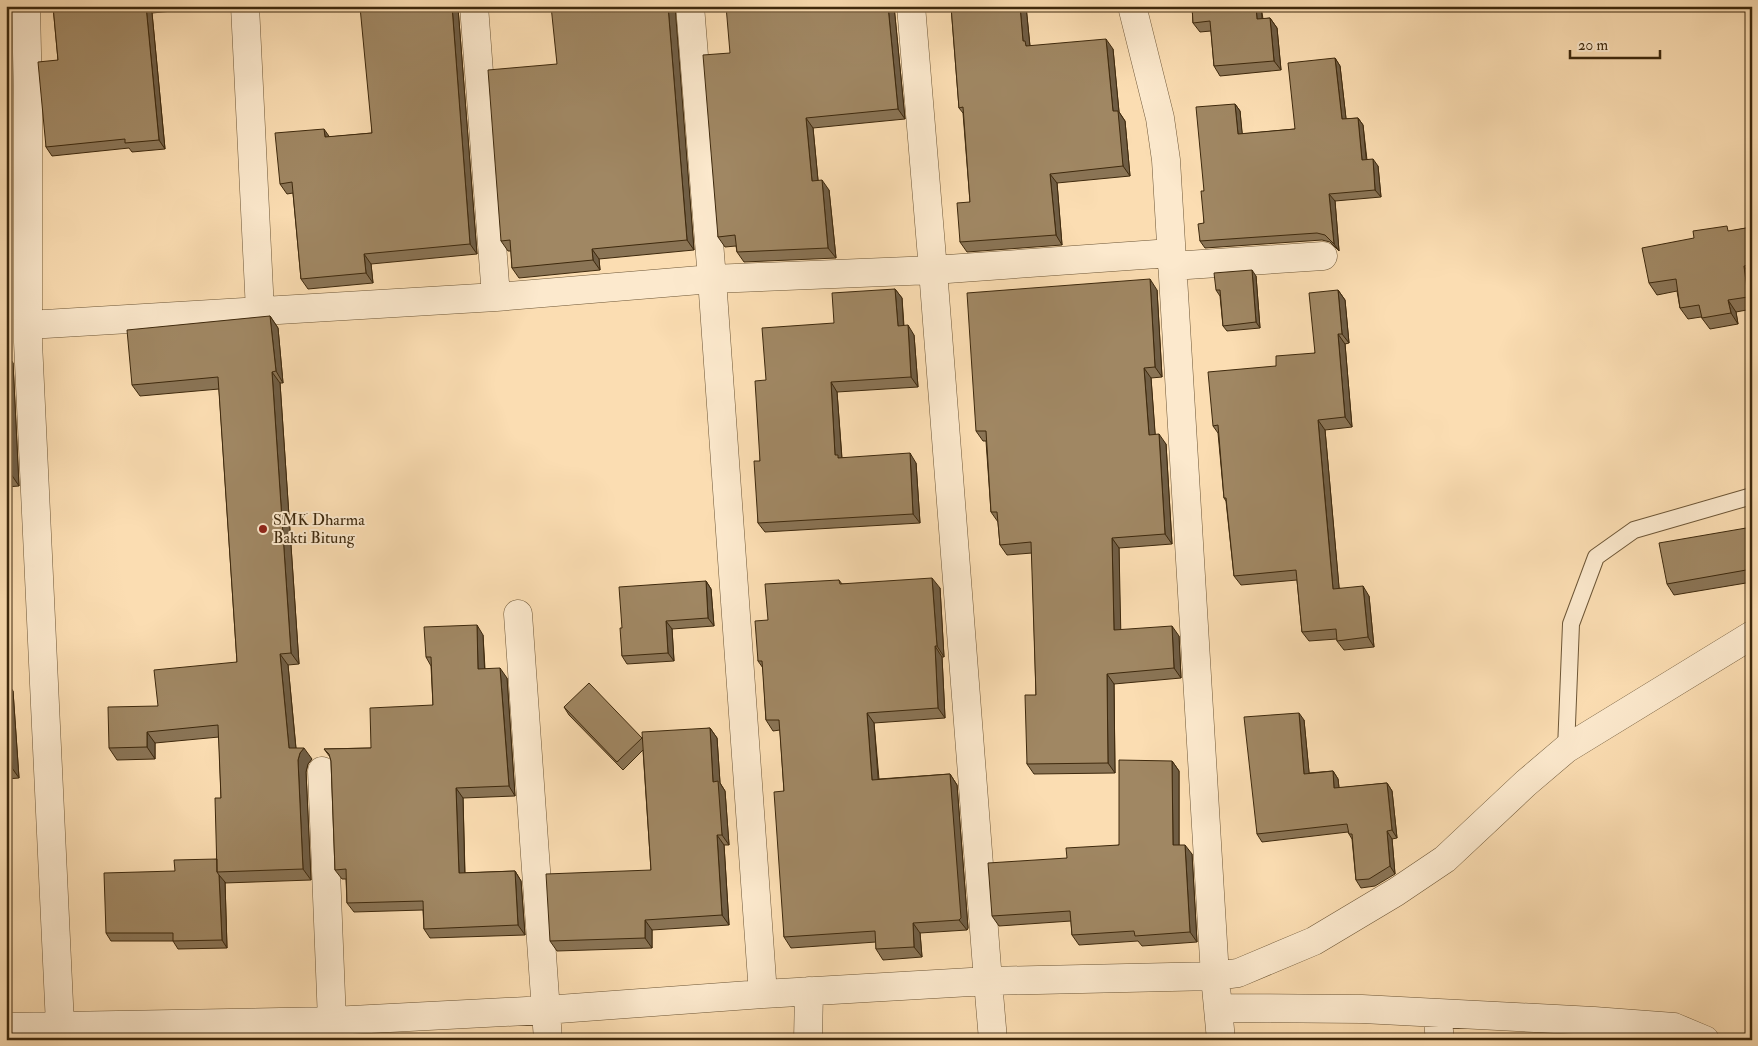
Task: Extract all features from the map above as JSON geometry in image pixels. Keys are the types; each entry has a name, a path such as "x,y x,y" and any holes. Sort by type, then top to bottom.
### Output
{"street":[{"path":"26,6 28,99 21,337 60,1025"},
{"path":"245,6 260,311"},
{"path":"474,6 496,297"},
{"path":"690,6 712,280 763,994"},
{"path":"911,6 994,1040"},
{"path":"1132,6 1160,118 1166,160 1215,976 1221,1040"},
{"path":"21,337 260,311 496,297 712,280 1172,260 1323,256"},
{"path":"518,614 548,1040"},
{"path":"6,1027 332,1021 545,1010 763,994 988,981 1215,976 1238,973 1314,941 1396,892 1445,859 1566,748 1752,635"},
{"path":"322,771 332,1021"},
{"path":"808,1040 809,992"},
{"path":"1218,1008 1362,1009 1439,1027 1594,1021 1674,1027 1704,1039"}],"lane":[{"path":"1566,748 1571,624 1596,558 1634,530 1752,496"}],"building":[{"path":"53,6 146,6 159,140 125,143 125,139 46,147 38,62 58,60"},
{"path":"452,6 470,244 364,254 366,273 301,279 292,182 280,184 275,133 324,129 325,137 372,133 360,7"},
{"path":"551,6 668,6 687,240 592,249 593,260 512,268 510,240 501,241 488,70 557,64"},
{"path":"726,6 888,6 898,109 806,118 812,181 822,180 828,248 737,252 735,235 718,237 703,55 730,53"},
{"path":"951,6 1020,6 1023,41 1025,41 1026,46 1106,39 1113,111 1118,111 1123,166 1050,174 1056,235 960,242 957,203 970,202 963,107 959,108"},
{"path":"1192,6 1256,6 1257,19 1270,18 1274,61 1214,66 1210,21 1193,23"},
{"path":"1335,58 1342,119 1358,118 1362,160 1373,159 1375,190 1329,194 1334,244 1325,235 1317,233 1200,241 1198,224 1204,223 1201,191 1204,191 1196,107 1235,104 1238,134 1295,129 1288,63"},
{"path":"1727,226 1728,231 1752,227 1752,264 1744,266 1748,297 1728,300 1731,313 1702,318 1699,305 1680,308 1676,279 1649,283 1642,248 1694,238 1693,231"},
{"path":"1252,270 1256,322 1223,326 1220,290 1216,290 1214,273"},
{"path":"1150,279 1155,367 1144,368 1149,435 1159,434 1165,534 1112,538 1114,630 1172,626 1174,668 1107,674 1108,763 1027,764 1025,695 1036,695 1031,542 1000,545 997,512 991,512 986,431 976,431 967,293"},
{"path":"895,289 898,326 908,325 911,377 831,382 835,455 838,455 838,458 910,453 913,514 758,523 754,461 760,461 755,381 766,380 762,328 834,323 832,293"},
{"path":"1338,290 1342,334 1338,334 1345,417 1318,420 1333,589 1363,586 1368,637 1337,641 1336,629 1302,632 1296,570 1234,576 1226,498 1224,498 1218,425 1213,426 1208,372 1276,366 1276,356 1315,353 1309,293"},
{"path":"270,316 276,371 272,372 291,653 280,654 289,748 304,748 298,760 303,869 217,872 215,798 221,798 218,725 147,732 147,747 109,748 108,707 158,706 154,670 237,662 218,377 132,385 127,330"},
{"path":"6,413 9,471 6,472"},
{"path":"1752,527 1752,569 1667,584 1659,543"},
{"path":"932,578 937,646 935,646 938,708 867,713 872,780 950,774 961,918 959,920 913,923 914,947 876,949 875,931 784,937 774,792 784,791 779,720 766,720 762,661 758,661 755,621 768,620 765,584 839,580 840,584"},
{"path":"706,581 708,618 666,621 668,653 622,656 619,587"},
{"path":"477,625 478,669 500,668 509,786 456,788 459,873 515,871 518,925 424,929 423,901 347,903 346,869 335,870 331,761 329,754 324,749 371,748 370,708 433,705 431,657 426,657 424,627"},
{"path":"589,683 642,738 617,762 564,707"},
{"path":"6,690 12,768 6,768"},
{"path":"1299,713 1304,774 1333,771 1334,788 1387,783 1392,830 1387,831 1390,866 1369,879 1356,880 1352,834 1349,834 1347,824 1257,834 1244,717"},
{"path":"710,728 713,782 718,781 722,835 717,835 722,915 645,920 645,938 550,941 546,874 651,870 642,732"},
{"path":"1119,760 1172,761 1173,845 1185,845 1190,932 1135,936 1134,931 1072,935 1070,911 992,916 988,863 1067,858 1066,848 1119,845"},
{"path":"1752,763 1752,778 1747,765"},
{"path":"217,859 222,940 173,941 173,933 106,933 104,873 175,871 174,860"},
{"path":"1558,1038 1558,1040 1538,1040"},
{"path":"1677,1038 1680,1040 1660,1040"}],"place":[{"name":"SMK Dharma Bakti Bitung","path":"263,529"}]}
